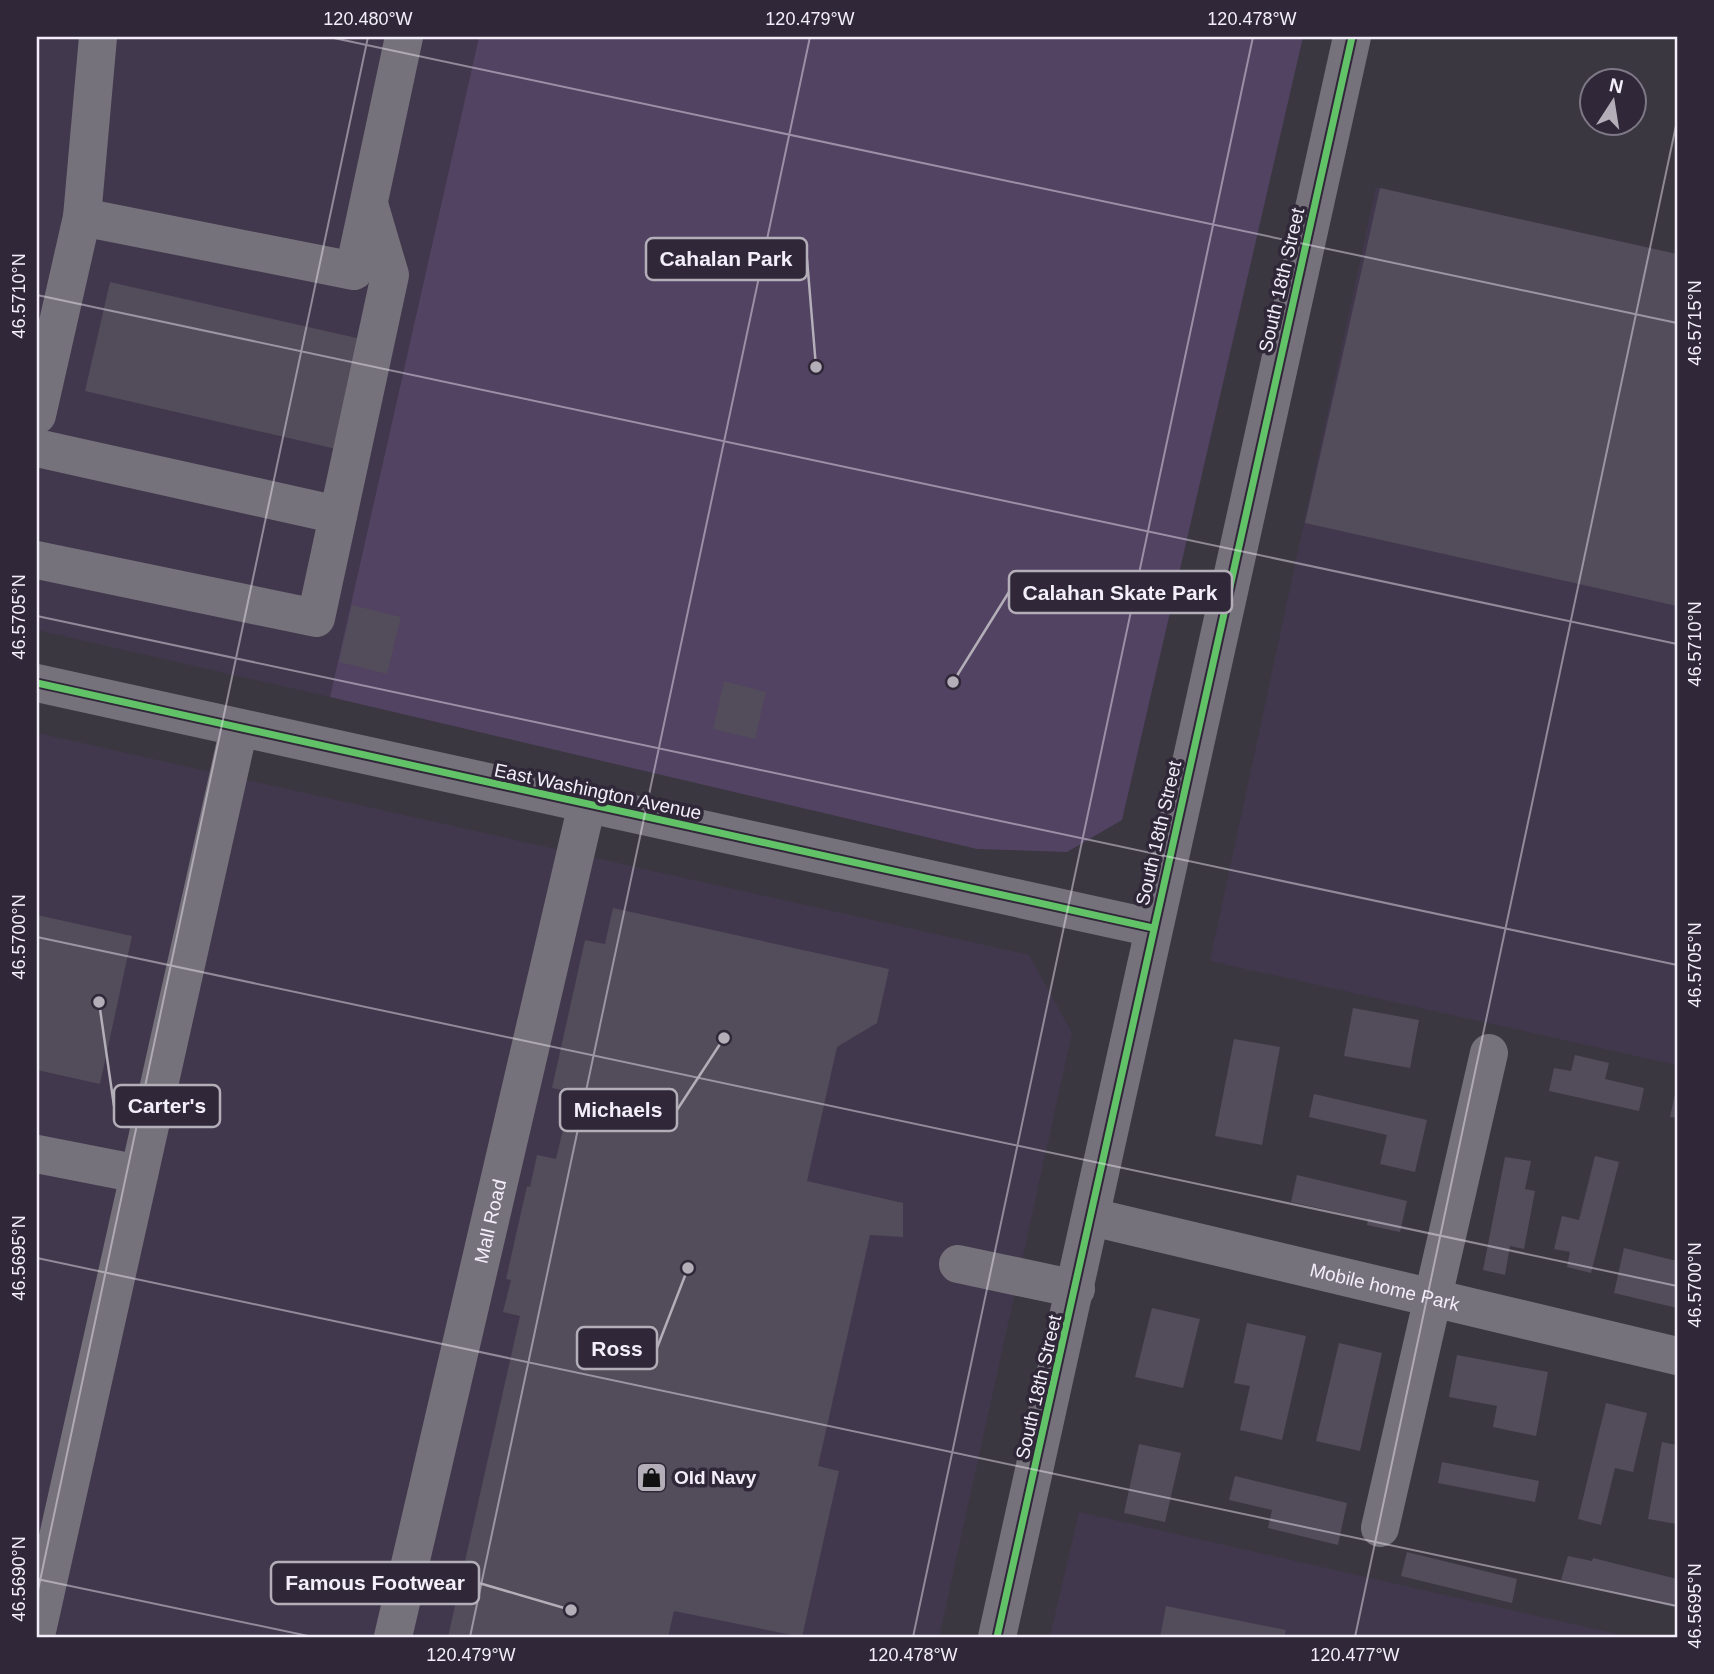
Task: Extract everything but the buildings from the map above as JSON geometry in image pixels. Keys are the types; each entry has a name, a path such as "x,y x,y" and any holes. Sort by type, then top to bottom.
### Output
{"street":[{"path":"37,415 82,217 98,37"},
{"path":"82,217 354,271 404,37"},
{"name":"South 18th Street","path":"997,1637 1352,37"},
{"path":"37,560 316,618 390,275 369,204"},
{"path":"37,448 338,515"},
{"name":"East Washington Avenue","path":"37,683 1153,929"},
{"path":"37,1631 239,728"},
{"name":"Mall Road","path":"393,1637 587,804"},
{"path":"1380,1528 1489,1053"},
{"path":"37,1154 139,1174"},
{"name":"Mobile home Park","path":"1092,1217 1677,1356"},
{"path":"958,1264 1076,1289"}],"shaded area":[{"path":"37,37 479,37 330,697 37,630"},
{"path":"479,37 1303,37 1122,820 1067,852 977,849 330,697"},
{"path":"1376,187 1677,254 1677,1065 1210,961"},
{"path":"37,733 1029,955 1072,1033 939,1637 37,1637"},
{"path":"1079,1512 1630,1637 1050,1637"}],"cycle path":[{"path":"997,1637 1352,37"},
{"path":"37,683 1153,928"}],"place":[{"name":"Cahalan Park","path":"816,367"},
{"name":"Calahan Skate Park","path":"953,682"},
{"name":"Carter's","path":"99,1002"},
{"name":"Michaels","path":"724,1038"},
{"name":"Ross","path":"688,1268"},
{"name":"Old Navy","path":"651,1477"},
{"name":"Famous Footwear","path":"571,1610"}]}
